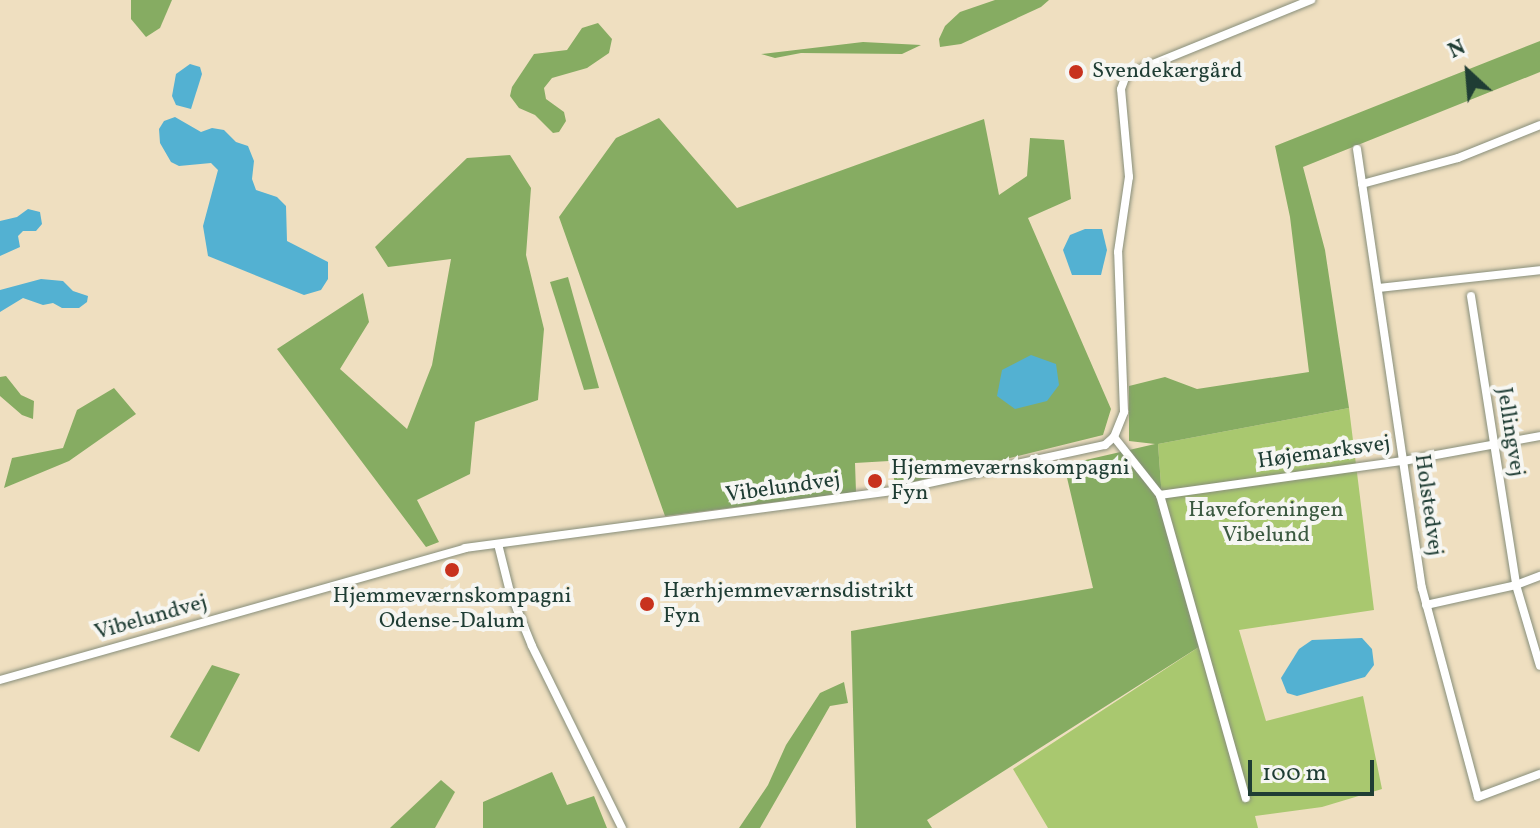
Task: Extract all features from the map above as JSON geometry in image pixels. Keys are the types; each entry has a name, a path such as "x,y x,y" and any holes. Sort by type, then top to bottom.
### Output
{"street":[{"path":"1246,798 1160,495 1114,437 1124,412 1118,252 1129,177 1123,82 1126,75 1139,68 1311,0"},
{"path":"1362,184 1458,158 1540,125"},
{"name":"Holstedvej","path":"1357,149 1426,605 1478,797 1540,774"},
{"path":"1378,288 1540,270"},
{"name":"Jellingvej","path":"1471,296 1516,585 1540,666"},
{"name":"Højemarksvej","path":"1160,495 1403,461 1540,436"},
{"name":"Vibelundvej","path":"0,680 419,560 498,544 889,492 1091,450 1114,437"},
{"path":"498,544 510,592 526,633 622,828"},
{"path":"1426,605 1516,585 1540,576"}],"green space":[{"path":"131,0 172,0 160,28 146,37 131,19"},
{"path":"995,0 1049,0 1041,7 961,44 940,47 939,39 945,26 960,12"},
{"path":"598,23 612,39 609,53 587,68 552,78 544,88 546,99 564,112 566,121 559,132 553,133 535,115 519,108 510,96 512,87 534,54 567,50 582,28"},
{"path":"1540,41 1540,72 1303,167 1325,250 1349,408 1158,444 1163,512 1202,645 927,820 932,828 856,828 851,631 1093,588 1064,465 1155,444 1129,441 1129,386 1165,377 1197,389 1309,372 1290,217 1275,146"},
{"path":"863,42 921,45 902,54 801,53 775,58 761,54"},
{"path":"659,118 737,208 984,119 999,195 1027,176 1030,138 1064,140 1071,199 1028,218 1111,409 1103,435 896,486 889,461 855,463 856,492 665,516 559,217 616,138"},
{"path":"510,155 531,188 526,255 544,329 538,400 475,422 470,474 417,500 439,542 426,547 277,349 363,293 369,322 340,369 407,429 432,365 451,259 388,267 375,247 467,158"},
{"path":"568,277 599,388 584,390 550,282"},
{"path":"6,376 21,395 34,401 33,419 22,415 0,396 0,377"},
{"path":"114,388 136,414 69,461 4,488 12,458 63,448 77,410"},
{"name":"Haveforeningen Vibelund","path":"1349,408 1374,610 1239,630 1266,721 1363,696 1382,789 1322,807 1255,816 1258,828 1048,828 1013,769 1202,645 1163,512 1158,444"},
{"path":"212,665 240,674 199,752 170,737"},
{"path":"844,682 848,703 830,706 760,828 739,828 768,785 786,745 820,693"},
{"path":"552,772 567,805 594,796 607,828 483,828 483,802"},
{"path":"441,780 455,792 435,828 390,828"}],"water":[{"path":"190,64 200,67 202,74 191,109 176,105 172,96 176,74"},
{"path":"175,117 201,132 212,128 224,130 236,142 248,146 254,161 252,179 256,190 277,197 286,206 287,241 328,262 328,279 321,290 304,295 208,256 203,226 218,170 211,163 179,166 171,162 160,143 159,129 164,121"},
{"path":"28,209 40,212 42,224 36,231 23,231 18,236 20,247 0,256 0,221 17,217"},
{"path":"1085,229 1102,229 1107,250 1101,275 1072,275 1063,250 1070,235"},
{"path":"41,279 63,281 73,291 88,296 87,302 79,308 62,308 53,303 43,305 23,298 0,312 0,290"},
{"path":"1031,355 1056,364 1059,385 1047,401 1015,409 997,396 1002,370"},
{"path":"1362,638 1372,649 1374,665 1365,677 1297,696 1287,693 1281,678 1299,649 1312,640"}],"place":[{"name":"Svendekærgård","path":"1076,72"},
{"name":"Hjemmeværnskompagni Fyn","path":"875,481"},
{"name":"Hjemmeværnskompagni Odense-Dalum","path":"452,570"},
{"name":"Hærhjemmeværnsdistrikt Fyn","path":"647,604"}]}
